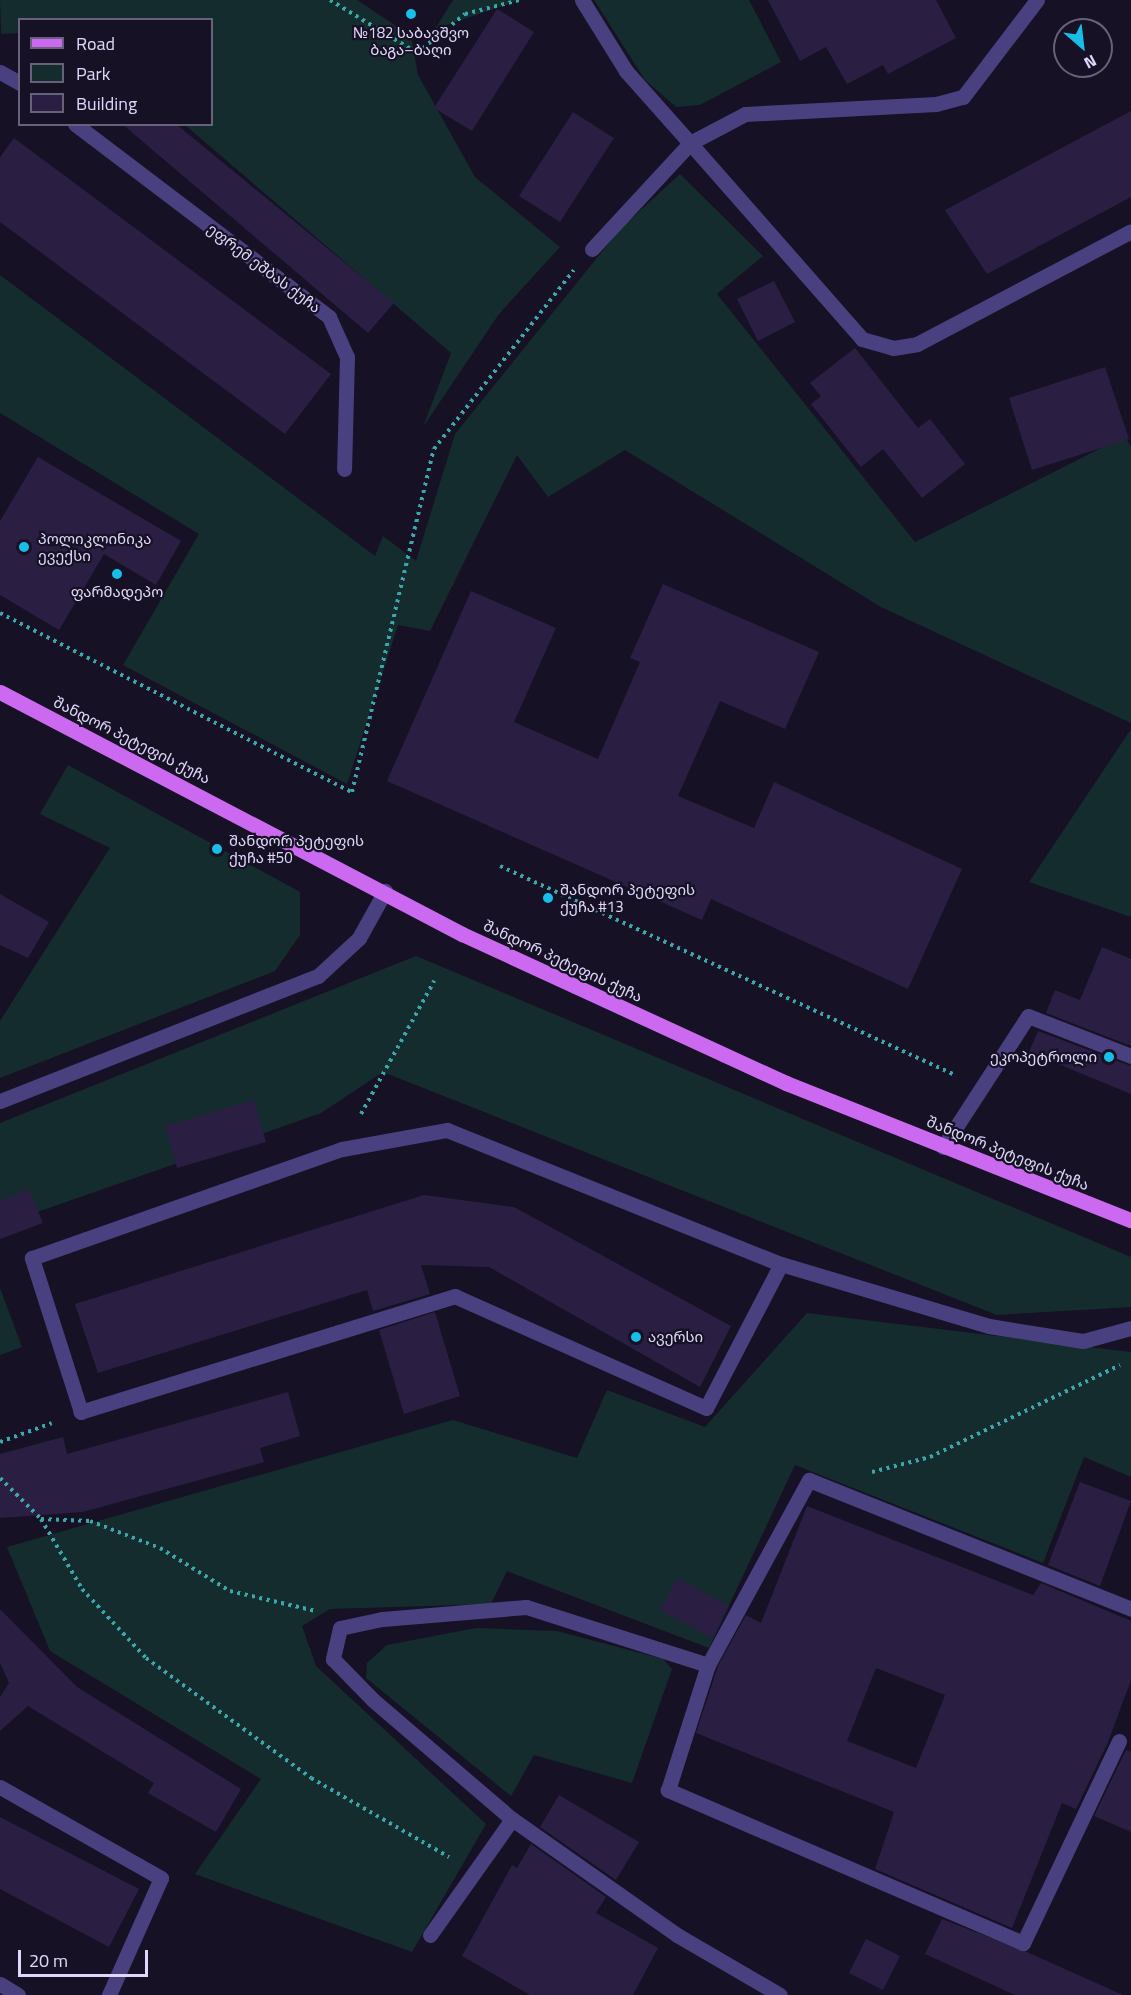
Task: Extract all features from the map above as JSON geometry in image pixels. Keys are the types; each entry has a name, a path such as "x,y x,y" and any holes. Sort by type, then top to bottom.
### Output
{"main road":[{"name":"შანდორ პეტეფის ქუჩა","path":"0,692 385,891 462,934 764,1073 943,1147 1131,1220"}],"street":[{"path":"582,0 626,71 861,339 893,348 917,344 1131,231"},
{"path":"592,249 690,143 746,114 936,104 963,97 1037,0"},
{"path":"0,72 18,82"},
{"name":"ეფრემ ეშბას ქუჩა","path":"78,126 329,317 347,357 344,469"},
{"path":"0,1101 318,976 359,938 385,891"},
{"path":"943,1147 1028,1016 1131,1056"},
{"path":"781,1264 706,1408 455,1296 81,1412 32,1257 342,1149 447,1130 781,1264 989,1326 1083,1341 1131,1328"},
{"path":"1119,1741 1023,1943 668,1790 708,1665 809,1480 1131,1609"},
{"path":"708,1665 526,1607 382,1619 340,1628 333,1659 373,1700 512,1820 677,1935 780,1995"},
{"path":"0,1787 161,1878 109,1995"},
{"path":"430,1935 473,1871 512,1820"},
{"path":"0,1984 18,1995"}],"path":[{"path":"330,0 417,53 465,14 520,0"},
{"path":"0,613 352,792 434,449 557,290"},
{"path":"500,866 982,1087"},
{"path":"342,1149 434,981"},
{"path":"858,1475 930,1457 1131,1360"},
{"path":"0,1443 81,1412"},
{"path":"0,1478 41,1519 82,1589 146,1658 311,1778 473,1871"},
{"path":"41,1519 90,1521 160,1548 230,1591 327,1614 340,1628"}],"green space":[{"path":"0,0 357,0 411,36 418,75 475,177 560,247 499,314 423,427 451,353 186,126 213,126 213,18 18,18 18,33 1,34"},
{"path":"453,0 520,0 435,29"},
{"path":"594,0 749,0 781,62 700,105 676,107 645,80"},
{"path":"680,174 763,256 717,294 915,542 1125,436 1131,447 1131,723 881,607 625,450 548,497 517,455 430,631 398,625 347,784 123,665 199,534 0,413 0,275 375,556 383,536 416,561 455,434 621,228"},
{"path":"1131,729 1131,917 1029,882"},
{"path":"68,765 300,892 300,935 275,971 0,1078 0,1021 110,848 40,814"},
{"path":"416,956 1131,1257 1131,1307 997,1315 383,1072 321,1113 0,1225 0,1123"},
{"path":"0,1288 22,1347 0,1355"},
{"path":"807,1313 1131,1352 1131,1477 1084,1457 1043,1563 795,1465 709,1648 507,1571 491,1604 330,1609 302,1626 316,1666 486,1824 412,1952 195,1874 261,1779 50,1651 7,1547 453,1420 577,1458 607,1390 705,1427"},
{"path":"476,1628 557,1631 663,1659 672,1669 632,1783 534,1755 511,1796 366,1678 367,1663 387,1645"}],"building":[{"path":"768,0 936,0 956,38 888,74 883,65 847,84 826,47 800,61"},
{"path":"497,9 534,32 472,131 434,108"},
{"path":"1131,111 1131,197 987,274 945,210"},
{"path":"573,112 614,138 560,222 519,196"},
{"path":"124,126 178,126 394,303 368,333"},
{"path":"14,138 331,374 285,434 0,222 0,157"},
{"path":"774,281 795,322 758,341 737,299"},
{"path":"855,348 918,428 930,419 965,464 922,498 883,449 861,467 811,404 821,396 810,383"},
{"path":"1105,367 1129,439 1032,470 1009,398"},
{"path":"38,457 181,541 156,585 104,554 59,630 0,595 0,521"},
{"path":"663,584 819,652 785,729 720,701 678,796 754,828 774,782 962,869 908,989 711,899 702,920 387,781 471,591 556,628 514,722 598,759 640,662 630,658"},
{"path":"0,894 49,922 28,958 0,945"},
{"path":"1102,947 1131,959 1131,1046 1046,1013 1055,990 1080,1000"},
{"path":"1038,1031 1131,1066 1131,1094 1029,1052"},
{"path":"254,1100 266,1142 177,1168 165,1126"},
{"path":"29,1189 43,1223 0,1239 0,1201"},
{"path":"424,1195 514,1207 731,1326 700,1387 489,1267 421,1265 430,1294 373,1311 367,1290 98,1373 75,1304"},
{"path":"435,1312 460,1396 404,1414 379,1330"},
{"path":"288,1392 300,1436 260,1448 264,1462 83,1512 0,1518 0,1454 63,1437 67,1454"},
{"path":"1080,1482 1131,1501 1100,1586 1048,1565"},
{"path":"807,1506 1033,1595 1041,1583 1131,1621 1131,1680 1108,1742 1076,1809 1062,1803 1012,1928 875,1869 894,1812 696,1733 718,1666 746,1615 761,1623","holes":["876,1668 945,1695 916,1768 847,1741"]},
{"path":"677,1578 729,1606 712,1638 660,1610"},
{"path":"0,1609 77,1687 241,1789 216,1832 148,1793 154,1783 28,1706 0,1731 0,1697 9,1683 0,1663"},
{"path":"1126,1750 1131,1752 1131,1832 1094,1816"},
{"path":"559,1795 639,1842 616,1880 540,1827"},
{"path":"0,1817 139,1889 109,1947 0,1889"},
{"path":"531,1844 606,1897 596,1913 658,1948 633,1995 530,1995 462,1956 512,1865 517,1868"},
{"path":"942,1919 1027,1952 1123,1995 1015,1995 925,1954"},
{"path":"866,1939 900,1956 883,1990 849,1973"}],"place":[{"name":"№182 საბავშვო ბაგა–ბაღი","path":"411,14"},
{"name":"პოლიკლინიკა ევექსი","path":"24,547"},
{"name":"ფარმადეპო","path":"117,574"},
{"name":"შანდორ პეტეფის ქუჩა #50","path":"217,849"},
{"name":"შანდორ პეტეფის ქუჩა #13","path":"548,898"},
{"name":"ეკოპეტროლი","path":"1109,1057"},
{"name":"ავერსი","path":"636,1337"}]}
